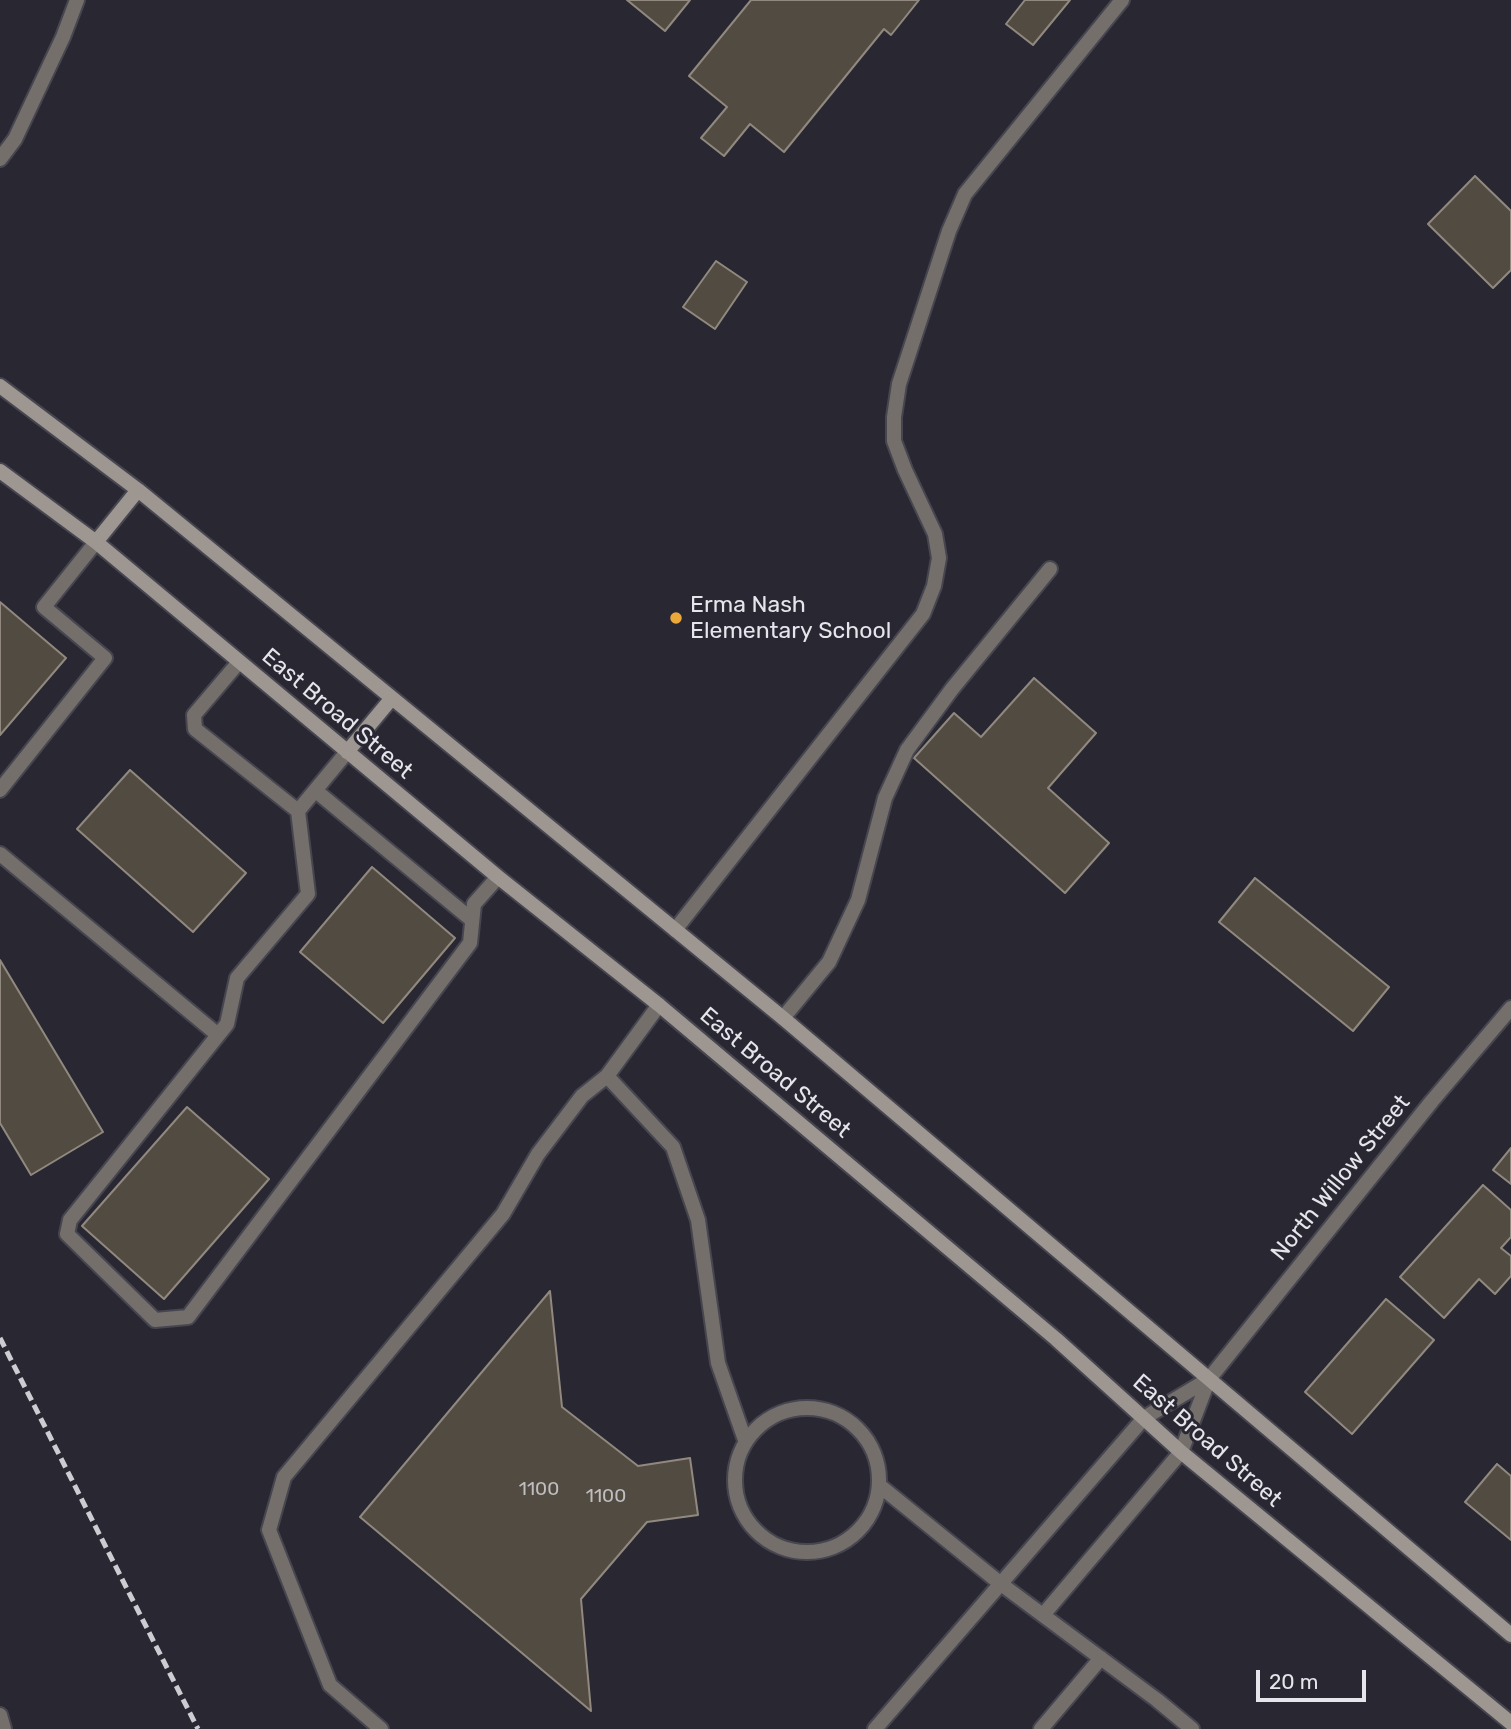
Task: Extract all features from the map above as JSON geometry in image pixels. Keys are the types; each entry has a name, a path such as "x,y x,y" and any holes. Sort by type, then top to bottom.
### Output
{"main road":[{"name":"East Broad Street","path":"0,387 138,490 783,1018 1511,1635"},
{"name":"East Broad Street","path":"0,471 96,542 498,877 659,1005 1056,1339 1181,1452 1511,1723"},
{"path":"96,542 138,490"},
{"path":"348,752 392,698"}],"street":[{"path":"0,159 15,139 63,37 77,0"},
{"path":"675,930 923,614 934,586 939,558 935,534 894,441 899,383 965,194 1122,0"},
{"path":"0,790 105,658 44,607 96,542"},
{"path":"783,1018 829,962 858,900 885,798 907,750 1050,569"},
{"path":"239,662 194,715 195,729 298,811 308,894 237,978 227,1024 69,1220 67,1234 155,1320 188,1317 470,943 474,904 498,877"},
{"path":"298,811 348,752"},
{"path":"316,791 472,920"},
{"path":"0,854 218,1035"},
{"path":"381,1729 330,1685 269,1530 284,1477 503,1214 538,1154 582,1096 607,1076 659,1005"},
{"name":"North Willow Street","path":"1043,1615 1181,1452 1209,1379 1511,1007"},
{"path":"607,1076 673,1147 698,1220 718,1363 746,1440"},
{"name":"North Willow Street","path":"875,1729 1144,1418 1209,1379"},
{"path":"806,1407 830,1411 851,1422 868,1440 877,1462 880,1486 874,1509 861,1529 842,1544 819,1552 795,1552 772,1544 753,1530 740,1509 734,1486 736,1462 746,1440 761,1422 783,1411 806,1407"},
{"path":"880,1486 1184,1726"},
{"path":"1041,1729 1101,1658"},
{"path":"0,1716 4,1729"}],"building":[{"path":"627,0 690,0 665,31"},
{"path":"751,0 919,0 891,35 884,29 784,152 750,124 724,156 701,138 727,107 689,76"},
{"path":"1025,0 1070,0 1033,45 1006,24"},
{"path":"1475,176 1511,211 1511,270 1493,288 1428,224"},
{"path":"716,261 747,282 715,329 683,307"},
{"path":"0,602 66,658 0,735"},
{"path":"1034,678 1096,733 1048,788 1109,843 1065,893 914,758 954,713 981,737"},
{"path":"130,770 246,873 193,932 77,829"},
{"path":"372,867 455,938 383,1023 300,952"},
{"path":"1255,878 1389,987 1353,1031 1219,922"},
{"path":"0,960 103,1132 31,1175 0,1123"},
{"path":"187,1107 269,1179 164,1299 82,1226"},
{"path":"1511,1148 1511,1184 1493,1170"},
{"path":"1483,1185 1511,1210 1511,1237 1501,1248 1511,1256 1511,1276 1495,1294 1479,1279 1444,1318 1400,1277"},
{"path":"550,1291 562,1407 638,1466 690,1458 698,1515 647,1522 581,1599 591,1711 360,1517"},
{"path":"1386,1299 1434,1340 1352,1434 1305,1392"},
{"path":"1497,1464 1511,1476 1511,1540 1465,1502"}],"railway":[{"path":"0,1338 198,1729"}],"place":[{"name":"Erma Nash Elementary School","path":"676,618"}]}
